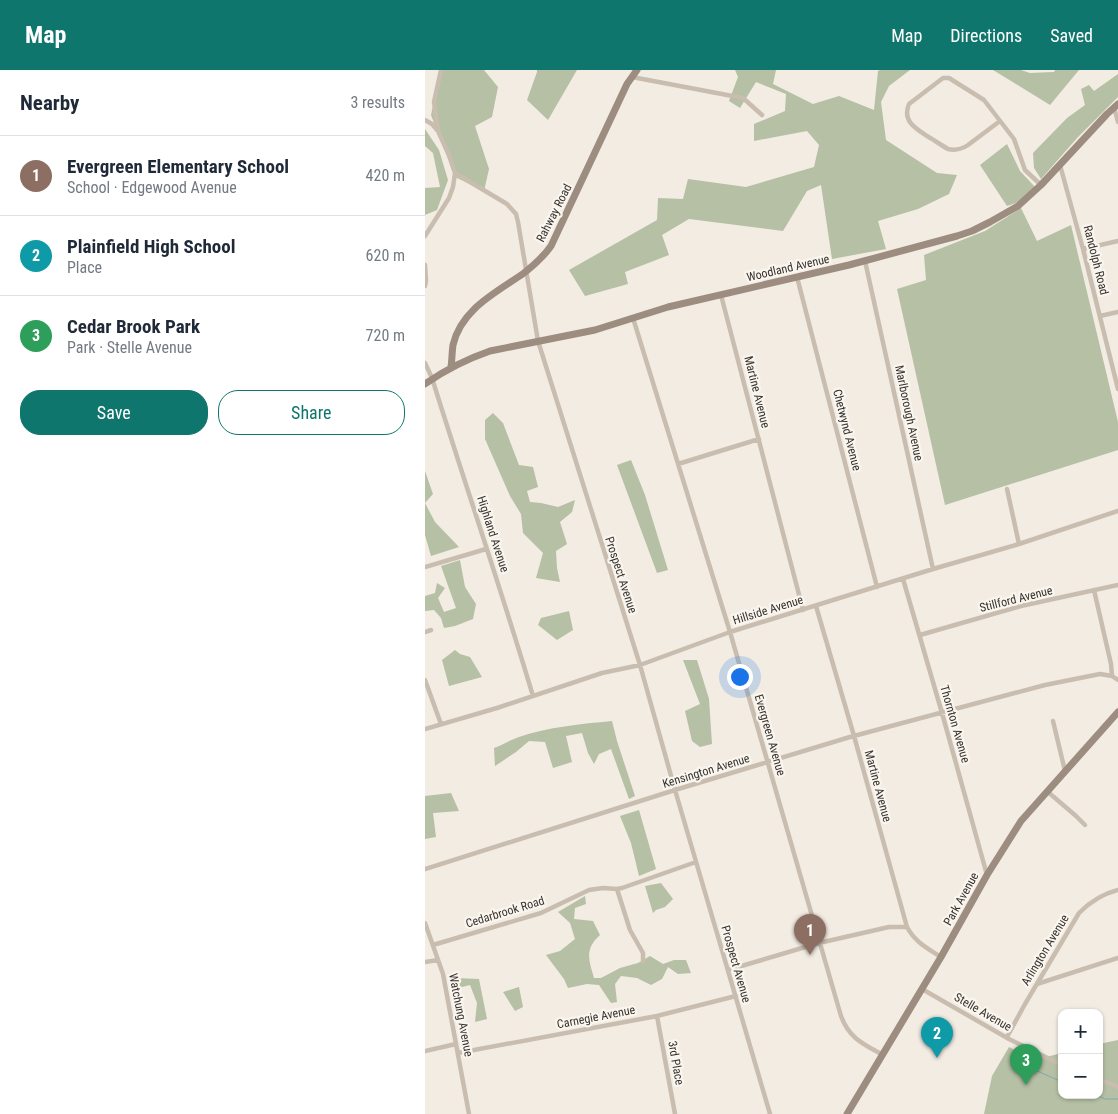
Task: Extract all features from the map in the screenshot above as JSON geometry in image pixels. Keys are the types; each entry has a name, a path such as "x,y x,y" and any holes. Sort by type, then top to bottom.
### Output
{"street":[{"path":"438,131 434,102 441,70"},
{"name":"Rahway Road","path":"451,368 454,343 465,320 473,309 526,271 551,246 627,84 637,70"},
{"path":"632,77 743,98 762,114"},
{"path":"1000,121 968,146 953,150 915,128 910,123 907,109 909,104 943,78 949,78 984,100 1014,139 1025,170 1041,185"},
{"path":"1116,106 1118,122"},
{"name":"Woodland Avenue","path":"425,384 473,356 490,351 595,330 668,307 865,261 972,231 1018,206 1041,185 1116,106"},
{"path":"425,120 433,124 438,131 455,173 449,198 425,236"},
{"name":"Randolph Road","path":"1060,165 1118,389"},
{"name":"Prospect Avenue","path":"455,173 507,204 516,214 537,341 640,665 770,1114"},
{"path":"1083,249 1118,242"},
{"name":"Marlborough Avenue","path":"865,261 933,569"},
{"path":"425,264 427,281 425,286"},
{"name":"Chetwynd Avenue","path":"797,277 877,587"},
{"name":"Martine Avenue","path":"721,295 803,610"},
{"path":"1100,316 1118,312"},
{"name":"Evergreen Avenue","path":"633,318 730,632 841,1016 847,1030 853,1036 861,1043 883,1055"},
{"name":"Highland Avenue","path":"425,363 432,379 510,619 533,696"},
{"path":"678,464 759,439"},
{"path":"1007,489 1019,544"},
{"name":"Hillside Avenue","path":"425,729 601,673 640,665 730,632 1019,544 1118,511"},
{"path":"425,567 486,548"},
{"name":"Thornton Avenue","path":"903,579 987,875"},
{"name":"Stillford Avenue","path":"920,635 1021,606 1118,585"},
{"path":"1094,590 1112,676 1118,680"},
{"name":"Martine Avenue","path":"816,606 907,927 921,945 941,957"},
{"path":"425,632 431,630"},
{"name":"Kensington Avenue","path":"425,869 854,736 1045,685 1093,675 1112,676"},
{"path":"425,680 441,724"},
{"name":"Park Avenue","path":"847,1114 941,957 987,875 1021,821 1118,712"},
{"path":"1053,721 1066,772"},
{"path":"1048,792 1085,825"},
{"name":"Cedarbrook Road","path":"433,944 532,916 549,910 589,890 617,889 696,862"},
{"path":"617,889 630,930 643,953 643,961"},
{"name":"Arlington Avenue","path":"1007,1037 1079,913 1096,898 1118,890"},
{"name":"Watchung Avenue","path":"425,923 443,974 469,1114"},
{"path":"728,970 819,943 889,928 907,927"},
{"path":"1037,984 1118,958"},
{"path":"425,962 438,960"},
{"name":"Stelle Avenue","path":"922,989 1007,1037 1058,1062"},
{"name":"Carnegie Avenue","path":"458,1053 657,1016 735,996"},
{"name":"3rd Place","path":"657,1016 675,1114"},
{"path":"425,1051 456,1044"},
{"path":"1103,1081 1118,1087"}],"green space":[{"path":"441,70 484,70 498,87 492,117 475,126 489,169 484,191 455,177 431,115"},
{"path":"537,70 577,70 548,120 527,100"},
{"path":"735,70 776,70 773,84 813,104 839,96 874,110 878,71 910,70 889,86 881,102 886,140 937,173 957,175 949,194 918,209 878,221 886,249 832,259 821,185 807,191 783,231 689,219 662,235 669,255 625,272 628,284 585,296 569,270 657,220 658,198 683,199 688,179 746,187 814,167 819,145 807,131 754,141 754,124 785,111 786,94 756,82 740,108 729,101 738,77"},
{"path":"993,70 1021,70 1030,73 1079,70 1050,105"},
{"path":"1118,74 1118,97 1078,137 1041,179 1034,168 1033,153 1067,118 1085,105 1081,89 1089,85 1094,91"},
{"path":"425,129 439,150 448,180 437,210 425,215 425,188 440,187 433,153 425,146"},
{"path":"1007,144 1020,171 1035,187 1016,203 1007,206 980,165"},
{"path":"1021,208 1037,241 1071,225 1118,422 1118,450 945,505 897,289 926,280 924,255 985,231"},
{"path":"493,413 503,423 519,465 533,467 538,487 527,491 530,502 558,507 575,500 572,512 560,522 567,544 556,551 560,582 536,578 543,553 523,533 521,514 510,496 485,439 485,420"},
{"path":"631,460 645,495 668,570 657,573 617,465"},
{"path":"425,471 433,494 425,503"},
{"path":"425,503 435,522 459,547 431,556 425,535"},
{"path":"460,560 465,587 476,604 473,619 444,628 441,618 434,610 425,611 425,596 435,593 437,583 445,588 438,598 444,612 456,608 441,566"},
{"path":"569,611 573,630 557,640 538,625 541,618"},
{"path":"455,650 460,654 470,657 482,677 449,686 442,660"},
{"path":"683,660 697,660 709,699 712,744 700,747 692,741 685,711 700,704"},
{"path":"612,721 635,796 629,799 611,749 599,754 594,764 588,753 582,733 566,736 572,762 553,768 545,742 529,741 495,766 494,748 516,738 553,728"},
{"path":"451,793 459,811 433,813 436,837 425,839 425,796"},
{"path":"639,810 656,869 639,876 631,843 620,816"},
{"path":"661,883 673,899 665,907 653,913 645,886"},
{"path":"585,896 586,904 575,908 574,919 593,921 600,935 592,945 589,955 594,978 601,978 650,956 663,964 674,960 686,960 691,973 678,974 668,967 662,979 651,985 637,978 621,976 615,984 617,1002 611,1003 599,985 587,984 568,988 564,979 546,955 560,951 575,939 570,923 558,912"},
{"path":"455,978 479,979 487,1019 475,1022 477,1003 470,985 454,989 452,981"},
{"path":"519,987 523,1007 515,1011 503,992"},
{"path":"1118,1040 1118,1114 984,1114 992,1076 1009,1047 1034,1060 1058,1054 1058,1099 1103,1099 1103,1043"}],"waterway":[{"path":"1035,1070 1058,1080"},
{"path":"1103,1098 1118,1099"}],"place":[{"name":"Evergreen Elementary School","path":"810,955"},
{"name":"Plainfield High School","path":"937,1058"},
{"name":"Cedar Brook Park","path":"1026,1085"}]}
